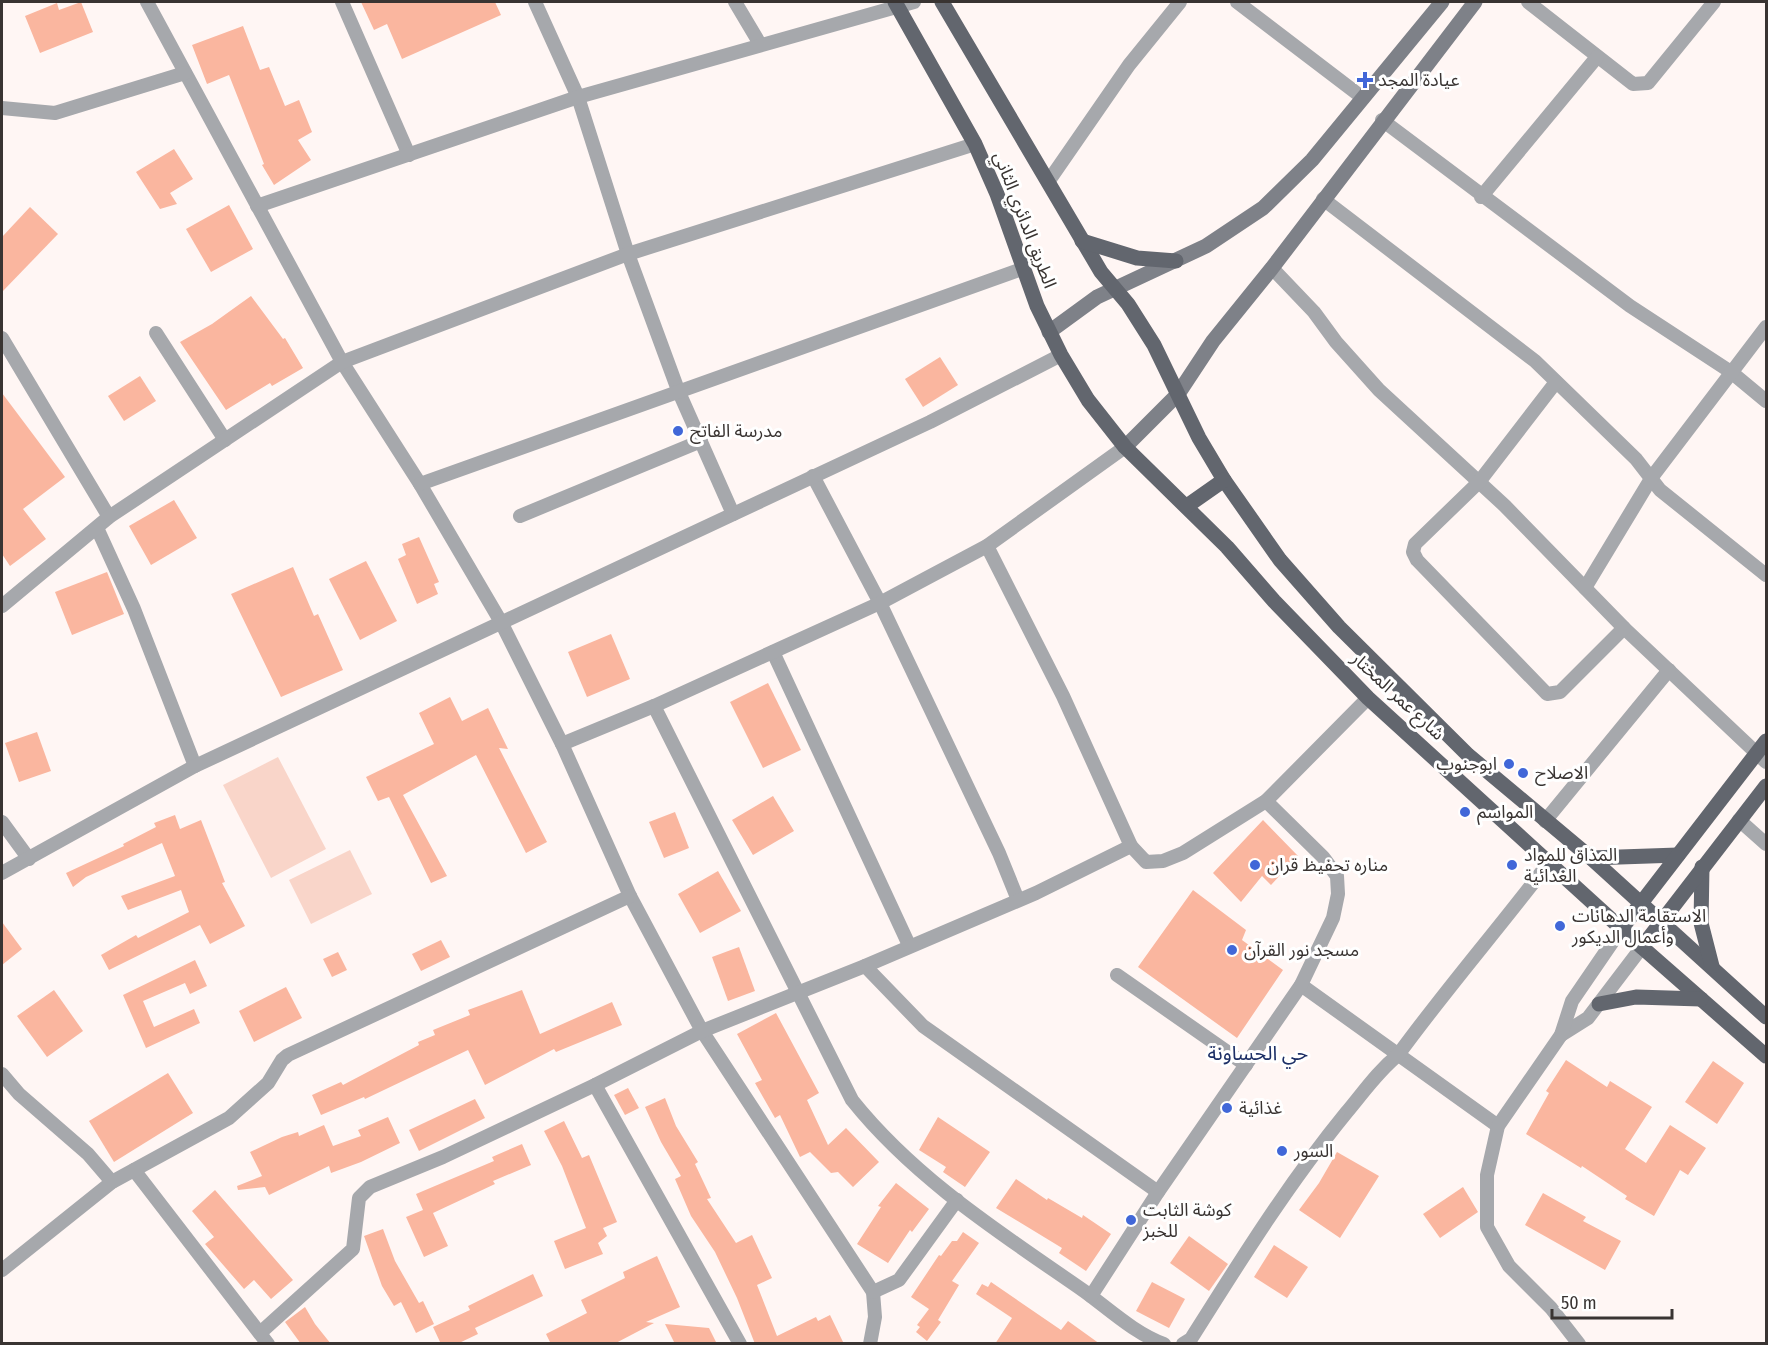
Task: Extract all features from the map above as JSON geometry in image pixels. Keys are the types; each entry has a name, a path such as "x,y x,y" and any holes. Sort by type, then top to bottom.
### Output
{"main road":[{"name":"الطريق الدائري الثاني","path":"942,2 1101,272 1115,288 1154,345 1178,394"},
{"path":"1125,447 1178,394 1213,341 1272,268 1382,120 1475,2"},
{"name":"الطريق الدائري الثاني","path":"896,3 975,144 997,194 1022,269 1061,356 1088,400 1125,447"},
{"path":"1049,332 1080,308 1115,288 1176,261 1235,228 1288,185 1363,98 1436,4"},
{"path":"1082,241 1137,258 1176,261"},
{"name":"شارع عمر المختار","path":"1178,394 1224,480 1280,560 1339,627 1468,754 1591,858 1767,1017"},
{"name":"شارع عمر المختار","path":"1125,447 1186,506 1368,698 1642,947 1767,1056"},
{"path":"1186,506 1224,480"},
{"path":"1622,928 1678,855 1763,752"},
{"path":"1642,947 1767,786"},
{"path":"1591,858 1678,855"},
{"path":"1702,867 1701,923 1712,966"},
{"path":"1599,1004 1636,998 1701,999"}],"street":[{"path":"147,2 342,362 420,484 501,622 562,744 630,896 702,1031 873,1292 875,1317 870,1344"},
{"path":"342,2 408,154"},
{"path":"536,2 578,97 628,254 678,390 733,513"},
{"path":"735,2 760,44"},
{"path":"257,206 578,97 896,3 914,2"},
{"path":"1048,182 1129,66 1180,2"},
{"path":"1237,2 1363,98"},
{"path":"1528,2 1633,84 1642,86 1648,83 1714,2"},
{"path":"1481,197 1597,57"},
{"path":"2,108 55,113 185,73"},
{"path":"1382,120 1481,197 1630,306 1731,372 1767,401"},
{"path":"2,606 109,517 342,362 628,254 975,144"},
{"path":"1323,200 1507,338 1556,382 1652,477 1660,490 1767,575"},
{"path":"1272,268 1314,312 1336,342 1379,390 1479,482 1624,628 1763,752"},
{"path":"420,484 1022,269"},
{"path":"1585,588 1652,477 1767,327"},
{"path":"156,333 225,440"},
{"path":"2,338 109,517"},
{"path":"2,873 195,766 930,422 1061,356"},
{"path":"1556,382 1479,482 1415,544 1413,552 1417,560 1547,694 1560,692 1624,628"},
{"path":"520,516 701,441"},
{"path":"562,744 654,706 880,603 987,546 1125,447"},
{"path":"813,476 880,603 999,853 1018,900"},
{"path":"97,528 134,609 195,766"},
{"path":"987,546 1064,696 1131,846 1146,862 1162,861 1183,853 1266,801 1368,698"},
{"path":"773,652 909,945"},
{"path":"1545,821 1669,670"},
{"path":"654,706 852,1100 891,1146 957,1200 1116,1316 1164,1344"},
{"path":"1091,1296 1158,1192 1301,985 1333,918 1338,894 1336,876 1323,857 1266,801"},
{"path":"1739,820 1767,844"},
{"path":"2,822 29,859"},
{"path":"134,1170 264,1338 353,1249 359,1198 370,1186 442,1157 595,1085 702,1031 797,991 865,966 909,945 1018,900 1131,846"},
{"path":"1183,1344 1191,1339 1253,1240 1328,1135 1383,1067 1398,1055 1467,962 1498,929 1550,861"},
{"path":"2,1270 112,1182 229,1118 268,1083 282,1060 288,1055 630,896"},
{"path":"1579,1344 1551,1308 1509,1266 1487,1227 1487,1175 1498,1126 1561,1035 1572,1001 1622,928"},
{"path":"1561,1035 1588,1018 1642,947"},
{"path":"865,966 923,1026 1158,1192"},
{"path":"1118,975 1246,1065"},
{"path":"1301,985 1498,1126"},
{"path":"2,1074 19,1094 88,1154 112,1182"},
{"path":"595,1085 740,1344"},
{"path":"873,1292 899,1280 957,1200"}],"shaded area":[{"path":"278,757 326,849 271,878 223,785"},
{"path":"350,850 372,894 311,924 289,880"}],"building":[{"path":"81,2 93,32 40,53 25,16 57,3 59,10"},
{"path":"361,2 495,2 501,15 402,59 387,24 374,30"},
{"path":"243,26 260,70 269,67 285,106 299,100 312,132 298,140 311,160 274,185 262,165 264,164 229,75 207,84 192,45"},
{"path":"174,149 193,179 170,193 177,204 160,209 136,172"},
{"path":"229,205 253,249 211,272 186,229"},
{"path":"30,207 58,234 2,292 2,237"},
{"path":"251,296 283,339 285,338 303,368 272,386 270,383 226,410 180,342 212,324"},
{"path":"940,357 958,385 923,407 905,379"},
{"path":"140,376 156,401 124,421 108,396"},
{"path":"2,393 65,477 23,509 46,539 10,566 2,554"},
{"path":"174,500 197,538 151,565 129,526"},
{"path":"419,537 439,582 434,584 438,594 417,604 398,559 406,555 402,544"},
{"path":"366,561 397,621 360,640 329,579"},
{"path":"293,567 314,616 318,614 343,670 281,697 231,594"},
{"path":"107,572 124,614 72,635 55,592"},
{"path":"611,634 630,679 587,697 568,652"},
{"path":"768,683 801,750 763,768 730,702"},
{"path":"450,697 462,721 488,708 508,749 499,748 547,842 526,853 476,755 403,795 447,876 431,883 389,797 378,801 366,777 434,744 419,713"},
{"path":"37,732 51,771 19,782 5,743"},
{"path":"773,796 794,831 753,855 732,820"},
{"path":"675,812 689,848 664,858 649,822"},
{"path":"175,815 180,829 201,820 225,882 222,883 245,926 210,944 200,925 109,970 101,955 136,935 138,938 189,912 181,890 128,910 121,896 175,876 162,843 86,877 73,887 66,873 124,846 123,844 156,827 154,823"},
{"name":"مناره تحفيظ قران","path":"1263,820 1298,856 1271,885 1262,876 1241,902 1213,873"},
{"path":"718,871 741,911 700,933 678,894"},
{"path":"1193,890 1246,930 1242,940 1283,970 1237,1038 1138,967"},
{"path":"2,922 22,949 2,965"},
{"path":"441,940 450,957 421,971 412,954"},
{"path":"739,947 755,991 728,1001 712,957"},
{"path":"338,952 347,970 332,977 323,959"},
{"path":"195,960 207,986 190,994 185,983 143,1001 154,1027 194,1009 200,1023 146,1048 123,995"},
{"path":"286,987 302,1018 254,1042 239,1011"},
{"path":"54,990 83,1031 47,1057 17,1016"},
{"path":"522,990 540,1034 612,1002 622,1025 556,1052 554,1049 485,1085 468,1050 365,1099 364,1097 321,1115 312,1095 341,1082 343,1085 419,1045 418,1042 435,1035 433,1030 470,1015 468,1010"},
{"path":"776,1013 819,1093 807,1100 828,1145 846,1128 879,1162 853,1187 838,1172 831,1173 810,1152 800,1157 780,1115 775,1118 755,1083 762,1080 737,1034"},
{"path":"1566,1060 1607,1087 1610,1081 1652,1107 1625,1149 1646,1163 1670,1125 1706,1148 1688,1175 1680,1170 1654,1216 1625,1199 1627,1196 1582,1166 1581,1168 1526,1134 1549,1093 1546,1091"},
{"path":"1713,1061 1744,1083 1717,1124 1685,1102"},
{"path":"168,1073 193,1113 114,1162 89,1121"},
{"path":"628,1088 639,1108 625,1115 614,1095"},
{"path":"665,1098 676,1126 698,1162 695,1164 711,1198 707,1199 736,1243 752,1235 772,1278 757,1285 777,1336 816,1317 818,1321 830,1315 844,1344 755,1344 737,1298 715,1252 691,1216 675,1179 681,1176 661,1142 645,1107"},
{"path":"475,1099 485,1118 419,1151 409,1130"},
{"path":"388,1117 400,1143 361,1162 331,1173 329,1166 269,1195 265,1187 238,1190 237,1186 262,1176 250,1152 282,1137 298,1132 299,1136 324,1125 333,1146 361,1136 358,1130"},
{"path":"938,1117 990,1152 965,1187 943,1172 946,1167 919,1150"},
{"path":"564,1121 582,1158 589,1155 617,1222 603,1228 607,1236 598,1243 603,1254 565,1269 554,1241 586,1228 562,1166 544,1131"},
{"path":"522,1144 531,1165 493,1181 495,1184 433,1213 448,1246 424,1257 406,1217 423,1210 416,1194 494,1161 492,1157"},
{"path":"1337,1152 1379,1176 1340,1238 1299,1210 1319,1183"},
{"path":"1016,1179 1047,1200 1048,1198 1082,1218 1083,1215 1111,1234 1086,1271 1059,1253 1062,1248 996,1208"},
{"path":"896,1183 929,1209 912,1232 910,1230 888,1263 857,1244 881,1207 878,1206"},
{"path":"1463,1187 1478,1212 1440,1238 1423,1214"},
{"path":"215,1190 293,1280 271,1299 254,1280 244,1289 205,1244 214,1237 192,1211"},
{"path":"1543,1193 1586,1217 1583,1221 1621,1241 1605,1270 1525,1225"},
{"path":"383,1229 395,1261 419,1303 423,1301 434,1324 416,1333 401,1302 394,1306 382,1286 364,1236"},
{"path":"963,1232 979,1243 952,1281 959,1285 938,1320 941,1322 927,1341 916,1332 920,1327 917,1325 929,1309 911,1297 939,1255 941,1256 952,1241 957,1241"},
{"path":"1189,1236 1228,1264 1209,1291 1170,1263"},
{"path":"1274,1245 1308,1267 1287,1298 1254,1277"},
{"path":"657,1256 680,1307 646,1322 654,1323 614,1344 551,1344 546,1334 587,1313 581,1300 625,1278 623,1272"},
{"path":"533,1274 543,1296 475,1328 478,1334 457,1344 441,1344 433,1327 470,1310 468,1306"},
{"path":"991,1282 1061,1330 1068,1321 1100,1344 995,1344 1012,1318 976,1294 982,1284 988,1287"},
{"path":"1152,1282 1185,1299 1169,1328 1136,1311"},
{"path":"305,1307 331,1344 301,1344 285,1322"},
{"path":"665,1324 709,1328 717,1344 675,1344"}],"place":[{"name":"عيادة المجد","path":"1365,80"},
{"name":"مدرسة الفاتح","path":"678,431"},
{"name":"ابوجنوب","path":"1509,764"},
{"name":"الاصلاح","path":"1523,773"},
{"name":"المواسم","path":"1465,812"},
{"name":"مناره تحفيظ قران","path":"1255,865"},
{"name":"المذاق للمواد الغدائية","path":"1512,865"},
{"name":"الاستقامة الدهانات وأعمال الديكور","path":"1560,926"},
{"name":"مسجد نور القرآن","path":"1232,950"},
{"name":"غذائية","path":"1227,1108"},
{"name":"السور","path":"1282,1151"},
{"name":"كوشة الثابت للخبز","path":"1131,1220"}],"district":[{"name":"حي الحساونة","path":"1258,1053"}]}
